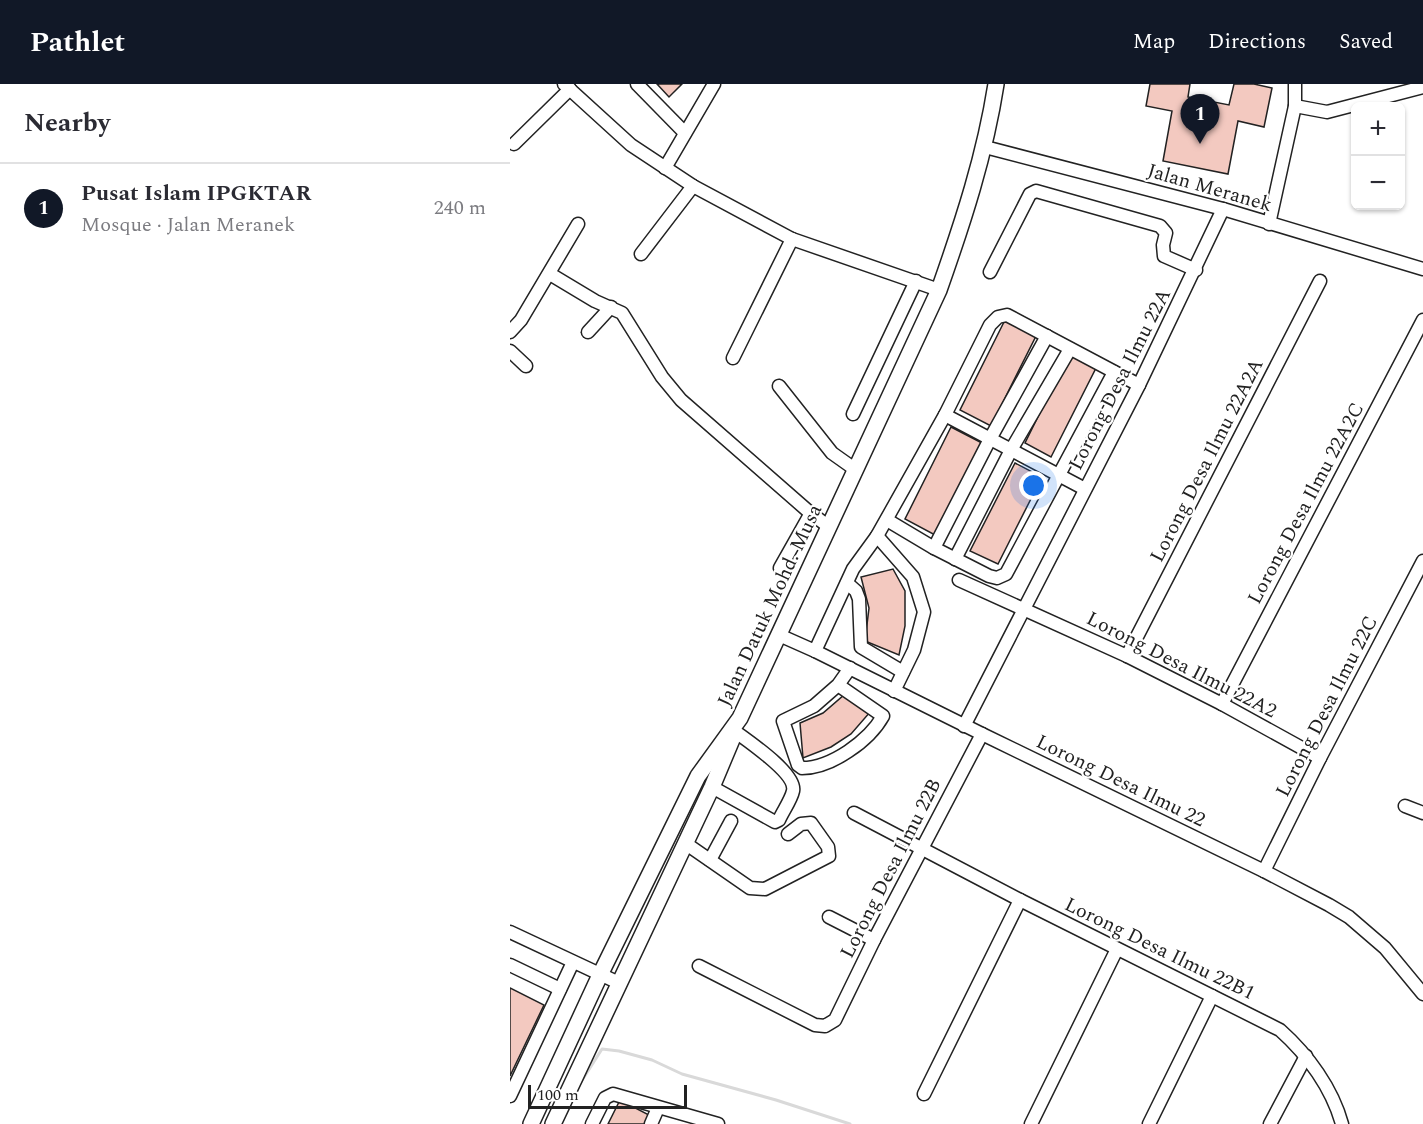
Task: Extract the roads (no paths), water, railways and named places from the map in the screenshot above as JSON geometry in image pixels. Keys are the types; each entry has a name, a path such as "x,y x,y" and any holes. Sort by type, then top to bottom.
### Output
{"main road":[{"name":"Jalan Datuk Mohd. Musa","path":"553,1124 712,788 779,635 939,290 957,240 985,147 996,84"},
{"name":"Jalan Datuk Mohd. Musa","path":"531,1124 600,975 698,776 738,725"}],"street":[{"path":"637,84 686,133"},
{"path":"665,168 714,84"},
{"path":"1269,224 1295,106 1295,84"},
{"path":"514,144 567,87 631,145 693,186 792,239 939,290"},
{"path":"1295,106 1327,112 1423,87"},
{"name":"Jalan Meranek","path":"985,147 1224,209 1423,269"},
{"path":"641,254 693,186"},
{"path":"990,272 1030,194 1036,190 1160,226 1166,233 1163,245 1164,255 1196,270"},
{"name":"Lorong Desa Ilmu 22A","path":"964,726 1139,385 1224,209"},
{"path":"510,332 521,320 550,274 578,224"},
{"path":"733,358 792,239"},
{"path":"550,274 596,301 622,313 662,377 681,400 829,527"},
{"name":"Lorong Desa Ilmu 22A2A","path":"1127,656 1320,281"},
{"path":"853,414 916,282"},
{"path":"588,332 611,307"},
{"path":"815,651 853,569 878,536 945,415 990,325 998,318 1007,315 1139,385"},
{"name":"Lorong Desa Ilmu 22A2C","path":"1222,704 1423,320"},
{"path":"934,548 990,439 1047,336"},
{"path":"955,559 1011,450 1070,349"},
{"path":"510,351 526,366"},
{"path":"887,520 934,548 989,576 997,578 1006,574 1114,372"},
{"path":"779,386 832,453 855,470"},
{"path":"945,415 1085,489"},
{"path":"780,568 811,513"},
{"path":"878,536 914,578 924,612 914,650 894,690"},
{"name":"Lorong Desa Ilmu 22C","path":"1264,871 1423,561"},
{"name":"Lorong Desa Ilmu 22A2","path":"959,580 1127,656 1222,704 1320,758"},
{"path":"847,583 856,591 859,599 861,647 903,672"},
{"name":"Lorong Desa Ilmu 22","path":"779,635 1264,871 1349,917 1385,948 1423,994"},
{"path":"838,685 883,716 862,741 842,755 833,760 802,768 798,765 783,721 814,706 838,685 850,668"},
{"path":"712,788 775,822 779,820 793,791 791,782 775,762 738,725"},
{"name":"Lorong Desa Ilmu 22B","path":"699,966 815,1025 825,1026 835,1020 874,940 982,734"},
{"path":"1405,806 1423,813"},
{"name":"Lorong Desa Ilmu 22B1","path":"854,813 921,850 1280,1030 1306,1056 1333,1098 1342,1124"},
{"path":"710,860 731,821"},
{"path":"685,843 755,890 765,889 829,856 828,847 811,823 801,825 788,834"},
{"path":"924,1094 1020,900"},
{"path":"828,917 874,940"},
{"path":"510,932 619,983"},
{"path":"1032,1124 1117,949"},
{"path":"510,1096 573,962"},
{"path":"510,965 560,989"},
{"path":"1149,1124 1212,996"},
{"path":"1270,1124 1306,1056"},
{"path":"592,1124 605,1098 610,1095 717,1124"},
{"path":"651,1124 658,1108"}],"waterway":[{"path":"581,1082 602,1049 619,1051 652,1060 682,1074 776,1100 850,1124"}],"place":[{"name":"Pusat Islam IPGKTAR","path":"1200,144"}]}
